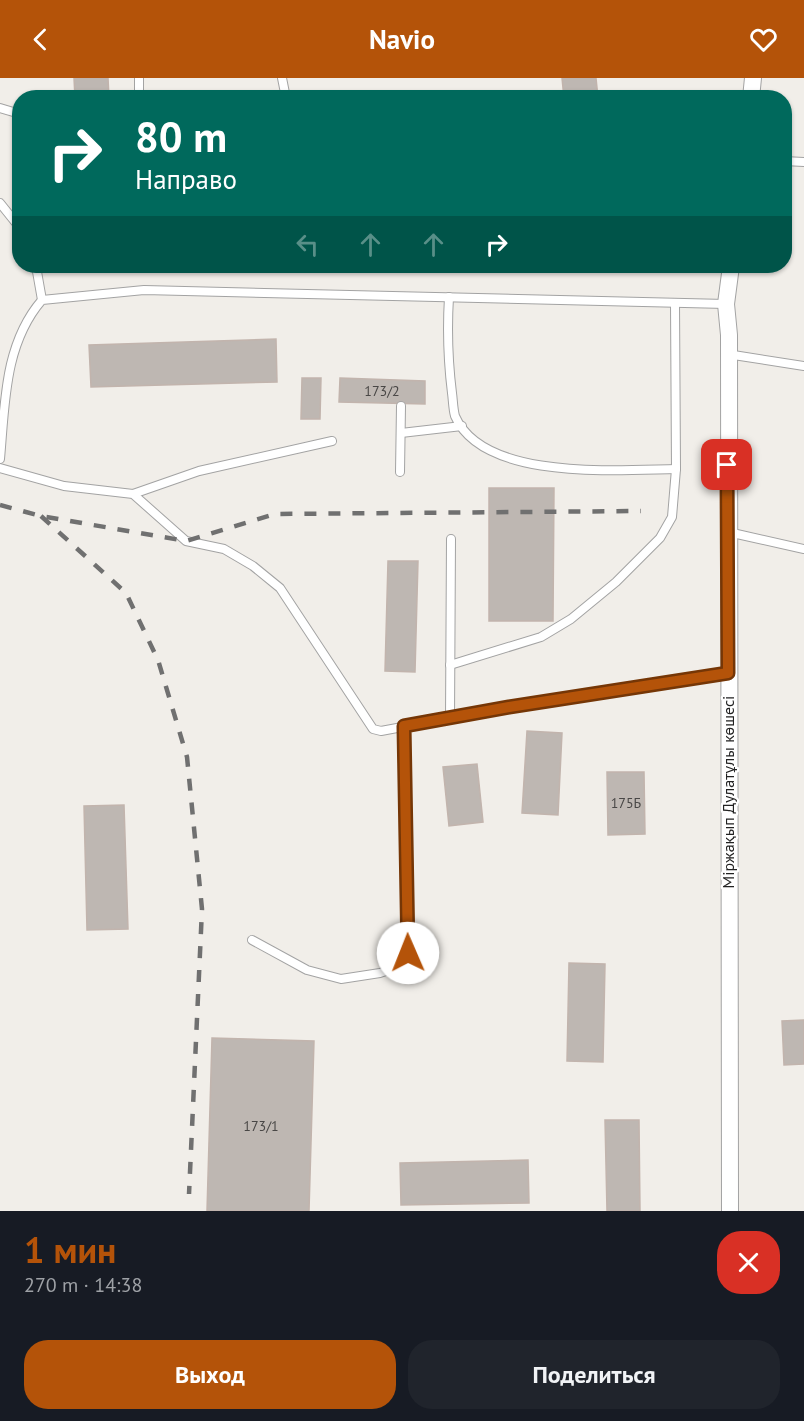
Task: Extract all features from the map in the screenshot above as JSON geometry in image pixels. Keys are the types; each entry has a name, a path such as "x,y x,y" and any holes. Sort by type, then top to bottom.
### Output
{"street":[{"name":"Міржақып Дулатұлы көшесі","path":"730,273 726,304 730,1211"}],"lane":[{"path":"0,203 12,218"},
{"path":"37,273 42,300"},
{"path":"0,459 3,380 28,316 42,300 144,290 726,304"},
{"path":"449,297 446,351 455,415 469,437 496,453 552,468 676,469"},
{"path":"450,665 542,637 571,619 616,582 660,538 672,517 676,469 675,303"},
{"path":"727,354 804,366"},
{"path":"400,406 400,472"},
{"path":"401,433 462,426"},
{"path":"0,468 64,486 133,494 199,471 332,441"},
{"path":"133,494 186,541 224,549 253,566 280,588 373,729 381,731 728,673"},
{"path":"728,531 804,549"},
{"path":"450,718 451,539"},
{"path":"252,940 307,970 341,979 380,973 398,967 408,953 404,726"}],"building":[{"path":"74,78 108,78 109,90 75,90"},
{"path":"562,78 596,78 597,90 563,90"},
{"path":"276,339 277,382 91,387 89,345"},
{"path":"302,378 321,378 320,419 301,419"},
{"path":"340,378 425,381 425,404 339,402"},
{"path":"489,488 554,488 553,621 489,621"},
{"path":"388,561 418,561 415,672 385,671"},
{"path":"527,731 562,733 558,815 522,813"},
{"path":"477,764 483,822 449,826 443,767"},
{"path":"607,772 644,772 645,834 608,835"},
{"path":"124,805 128,929 87,930 84,806"},
{"path":"569,963 605,964 603,1062 567,1061"},
{"path":"804,1020 804,1064 784,1065 782,1021"},
{"path":"212,1038 314,1041 309,1211 207,1211"},
{"path":"605,1120 639,1120 640,1211 607,1211"},
{"path":"528,1160 529,1203 401,1205 400,1163"}],"railway":[{"path":"0,505 41,516 186,541 275,514 641,511"},
{"path":"41,516 126,593 158,660 187,757 202,909 189,1194"}],"route":[{"path":"408,953 404,726 509,707 728,673 727,465"}]}
